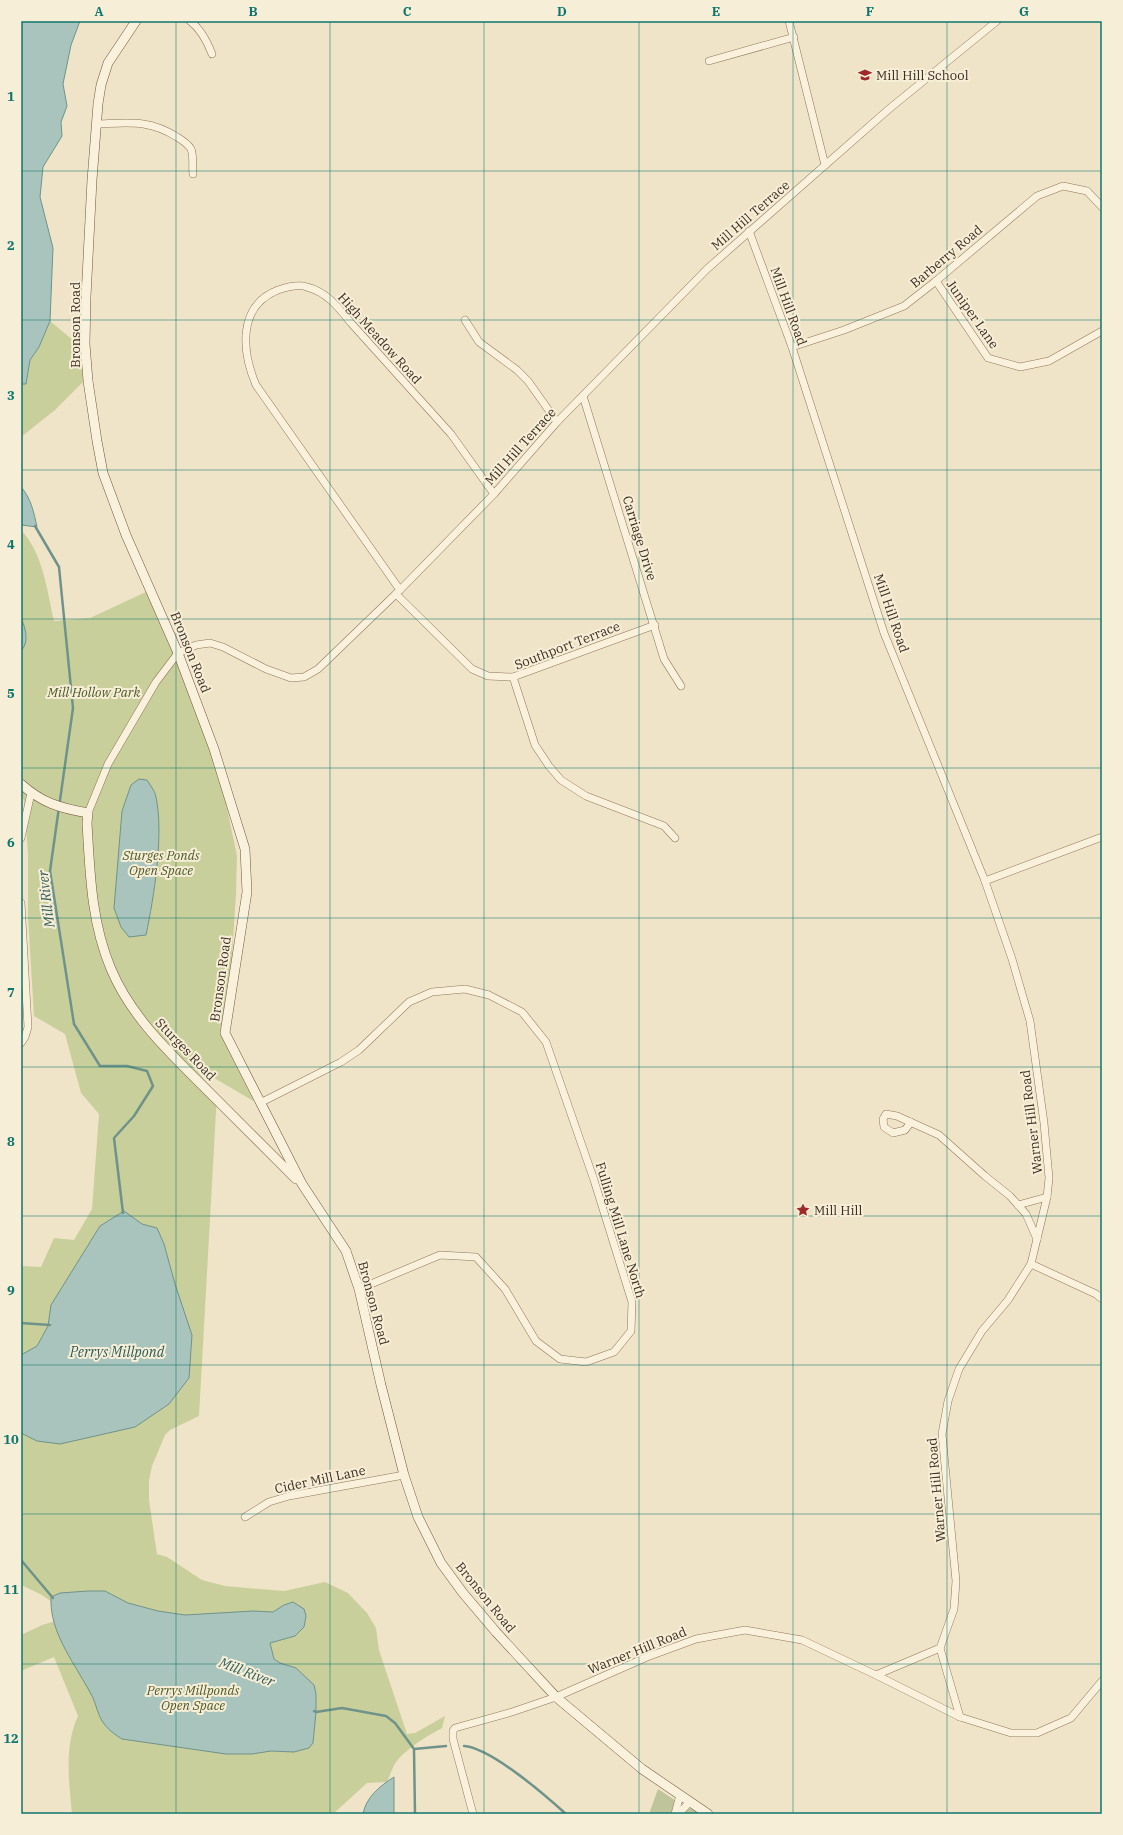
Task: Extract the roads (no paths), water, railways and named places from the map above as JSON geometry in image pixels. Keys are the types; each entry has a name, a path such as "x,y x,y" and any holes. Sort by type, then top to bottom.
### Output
{"main road":[{"name":"Bronson Road","path":"136,21 108,63 101,85 96,124 91,196 85,344 96,441 103,473 117,513 178,653 214,749 245,849 247,892 225,1033 302,1184 346,1251 359,1289 404,1475 418,1517 441,1563 463,1593 496,1632 556,1697 642,1769 708,1814"},
{"path":"21,784 34,795 75,811 88,813"},
{"name":"Sturges Road","path":"88,813 87,823 91,894 100,937 110,968 122,993 153,1036 302,1184"}],"street":[{"path":"190,21 206,39 212,54"},
{"path":"790,21 825,165"},
{"name":"Mill Hill Terrace","path":"88,813 108,764 156,682 178,653 196,645 213,644 223,647 277,674 295,679 304,678 312,673 336,653 494,494 557,422 707,269 890,109 997,21"},
{"path":"709,61 794,37"},
{"path":"96,124 143,123 167,130 190,147 192,153 193,174"},
{"name":"Barberry Road","path":"792,347 844,330 904,306 1037,196 1063,186 1087,190 1102,207"},
{"name":"Mill Hill Road","path":"749,231 792,347 884,633 986,881"},
{"name":"Juniper Lane","path":"936,281 988,358 1020,367 1048,361 1102,331"},
{"name":"High Meadow Road","path":"494,494 451,434 351,323 336,304 320,293 308,287 301,286 286,287 261,300 252,312 245,335 248,362 256,385 398,592 472,669 488,676 513,677"},
{"path":"465,320 479,342 528,381 557,422"},
{"name":"Carriage Drive","path":"583,396 655,625 664,659 681,686"},
{"name":"Southport Terrace","path":"655,625 513,677 535,744 549,766 561,780 586,796 664,826 675,838"},
{"path":"21,838 34,795"},
{"path":"986,881 1102,837"},
{"name":"Warner Hill Road","path":"940,1648 954,1609 956,1581 942,1434 948,1401 962,1363 982,1332 1008,1300 1031,1264 1047,1197 1049,1171 1030,1021 1012,959 986,881"},
{"path":"21,903 28,1027 25,1037 21,1043"},
{"name":"Fulling Mill Lane North","path":"260,1103 341,1062 359,1050 409,1002 432,992 465,989 489,995 522,1012 546,1042 594,1180 632,1302 631,1331 614,1352 586,1362 560,1359 536,1341 505,1289 476,1257 440,1255 359,1289"},
{"path":"911,1122 939,1135 1010,1196 1026,1214 1037,1239"},
{"path":"1018,1205 1047,1197"},
{"path":"1031,1264 1096,1294 1102,1299"},
{"name":"Cider Mill Lane","path":"245,1517 269,1502 289,1496 404,1475"},
{"name":"Warner Hill Road","path":"473,1814 453,1739 453,1731 456,1728 512,1712 556,1697 647,1657 696,1639 745,1630 802,1640 960,1717 1011,1733 1037,1733 1071,1718 1102,1681"},
{"path":"876,1675 940,1648 960,1717"},
{"path":"674,1814 680,1795"},
{"path":"678,1814 690,1802"}],"water":[{"path":"21,21 80,21 71,45 63,84 67,106 61,122 62,136 43,167 40,197 53,248 50,321 39,347 30,360 26,384 21,384"},
{"path":"21,487 30,501 37,527 21,525"},
{"path":"21,617 26,639 24,647 21,651"},
{"path":"139,779 147,780 154,790 159,829 157,866 146,935 129,937 121,927 114,908 122,811 131,785"},
{"name":"Perrys Millpond","path":"124,1211 142,1224 157,1228 164,1244 175,1284 192,1335 189,1378 169,1404 135,1427 60,1444 37,1441 21,1433 21,1355 37,1346 48,1326 51,1305 100,1226"},
{"path":"105,1591 128,1603 158,1611 185,1615 253,1611 273,1612 284,1605 293,1602 304,1609 306,1616 304,1627 295,1636 270,1643 274,1659 280,1663 296,1668 314,1685 316,1694 316,1712 313,1743 309,1748 294,1752 271,1751 252,1754 226,1754 122,1739 116,1735 102,1721 93,1698 65,1649 54,1624 51,1597 60,1593"},
{"path":"394,1777 394,1814 363,1814 367,1802 374,1792"}],"waterway":[{"name":"Mill River","path":"35,526 59,567 73,708 50,871 74,1024 100,1066 127,1066 147,1071 153,1086 134,1116 114,1138 123,1213"},
{"path":"21,1323 50,1325"},
{"name":"Mill River","path":"21,1560 53,1598"},
{"name":"Mill River","path":"314,1711 316,1712 342,1708 386,1716 395,1723 414,1749 415,1814"},
{"path":"414,1749 446,1746"},
{"path":"464,1746 475,1749 503,1763 566,1814"}],"place":[{"name":"Mill Hill School","path":"865,75"},
{"name":"Mill Hill","path":"803,1210"}],"park label":[{"name":"Mill Hollow Park","path":"94,692"},
{"name":"Sturges Ponds Open Space","path":"161,862"},
{"name":"Perrys Millponds Open Space","path":"193,1698"}]}
